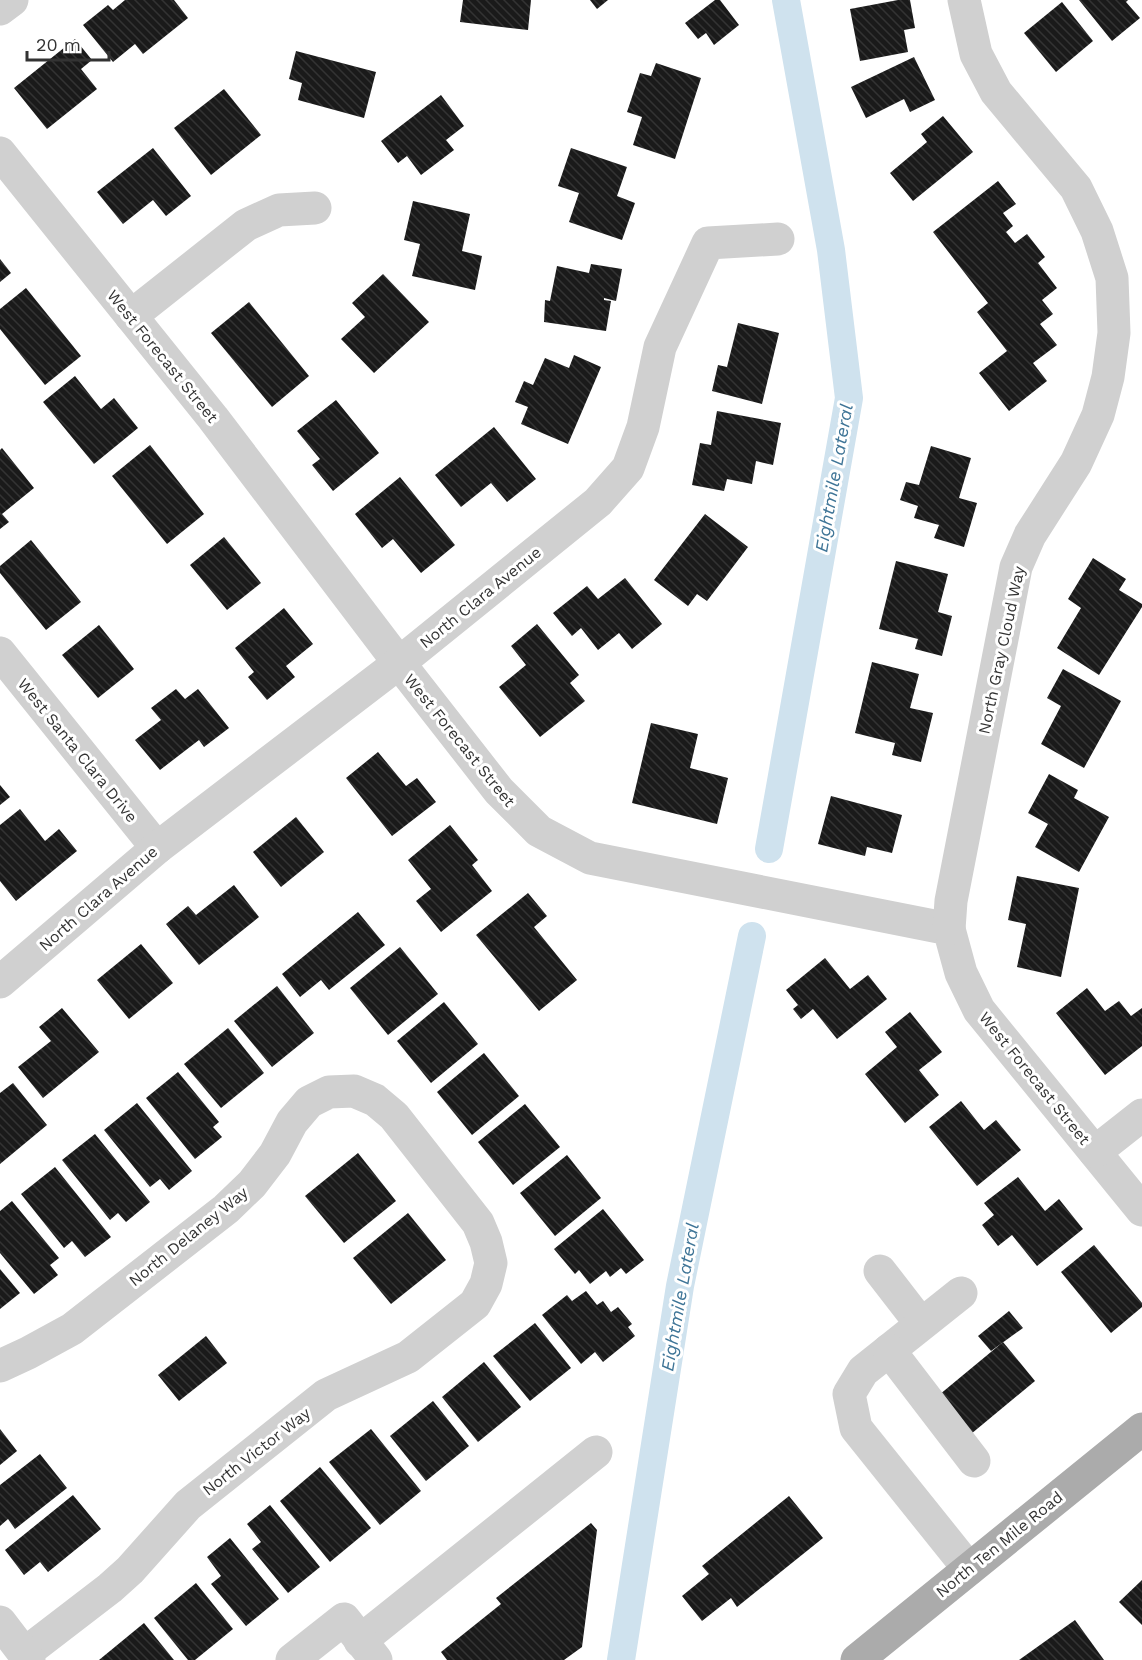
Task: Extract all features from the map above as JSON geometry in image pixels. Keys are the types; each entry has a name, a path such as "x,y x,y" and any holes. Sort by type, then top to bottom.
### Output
{"main road":[{"name":"North Ten Mile Road","path":"856,1660 1142,1429"}],"street":[{"path":"0,9 12,0"},
{"name":"North Gray Cloud Way","path":"949,929 951,901 1016,567 1030,535 1076,463 1098,415 1108,377 1114,333 1112,278 1096,231 1076,188 996,92 976,54 964,0"},
{"name":"West Forecast Street","path":"0,153 213,417 399,663 499,790 539,831 590,858 949,929 961,973 979,1010 1142,1210"},
{"path":"131,316 246,225 279,210 315,208"},
{"name":"North Clara Avenue","path":"0,982 157,848 399,663 598,502 628,468 643,427 660,347 708,243 778,239"},
{"name":"West Santa Clara Drive","path":"0,652 157,848"},
{"name":"North Victor Way","path":"27,1657 130,1570 166,1526 188,1505 317,1402 326,1395 408,1357 475,1304 486,1284 491,1263 478,1223 394,1116 375,1100 354,1091"},
{"name":"North Delaney Way","path":"0,1366 72,1329 226,1209 252,1184 275,1154 292,1122 309,1102 329,1092 354,1091"},
{"path":"1095,1152 1142,1115"},
{"path":"880,1271 921,1324"},
{"path":"961,1293 863,1371 849,1394 856,1428 969,1569"},
{"path":"889,1350 974,1461"},
{"path":"292,1660 344,1619 368,1650 596,1452"},
{"path":"0,1622 27,1657"}],"building":[{"path":"125,0 174,0 188,18 143,54 135,44 113,62 83,25 108,5 113,10"},
{"path":"463,0 531,0 528,30 460,22"},
{"path":"590,0 608,0 597,9"},
{"path":"715,0 720,0 739,25 714,45 706,33 698,39 685,23"},
{"path":"910,0 915,28 904,30 908,52 860,61 850,9"},
{"path":"1079,0 1128,0 1126,2 1140,18 1112,41"},
{"path":"1062,2 1093,41 1056,72 1024,33"},
{"path":"75,39 92,60 81,69 97,89 47,129 14,88"},
{"path":"296,51 376,72 364,118 298,100 302,83 289,79"},
{"path":"914,57 935,100 910,112 904,99 866,118 851,87"},
{"path":"656,63 701,78 675,159 633,145 642,117 627,112 640,73 651,76"},
{"path":"224,89 261,135 211,175 174,128"},
{"path":"441,95 464,126 446,140 454,150 421,175 407,156 398,163 381,141"},
{"path":"943,116 973,152 913,201 890,173 927,142 921,134"},
{"path":"153,148 191,196 166,216 153,200 123,224 97,192"},
{"path":"571,148 627,167 617,196 635,203 622,240 569,222 579,193 558,186"},
{"path":"998,181 1016,204 1003,213 1013,226 1006,232 1015,243 1027,234 1045,257 1038,263 1057,288 1042,300 1053,314 1040,324 1057,345 1033,363 1047,381 1009,411 979,373 1007,351 977,312 988,303 933,232"},
{"path":"413,201 470,214 462,251 482,256 475,290 412,276 420,244 404,240"},
{"path":"0,259 11,273 0,282"},
{"path":"591,264 622,269 616,301 604,298 604,300 611,301 606,331 544,322 545,300 550,301 557,266 589,273"},
{"path":"383,274 429,322 374,373 341,339 365,317 352,303"},
{"path":"26,288 81,356 45,385 0,329 0,309"},
{"path":"249,302 309,376 272,407 211,333"},
{"path":"738,323 779,333 762,404 712,391 718,365 727,367"},
{"path":"574,355 601,367 568,444 521,424 528,407 515,402 524,381 533,385 545,358 569,368"},
{"path":"75,376 101,409 114,398 138,428 94,464 43,402"},
{"path":"336,400 379,453 333,491 312,465 320,459 297,431"},
{"path":"717,411 781,423 773,465 756,461 752,484 727,479 724,491 692,485 700,443 711,445"},
{"path":"494,427 536,479 507,502 491,483 461,507 435,475"},
{"path":"150,445 204,514 167,544 112,476"},
{"path":"931,446 971,458 959,498 977,503 964,547 934,538 939,525 914,518 918,506 900,500 906,482 919,485"},
{"path":"2,448 34,488 2,514 9,522 0,529 0,450"},
{"path":"400,477 455,545 421,573 393,539 382,548 355,514"},
{"path":"705,514 748,547 707,601 697,594 688,606 654,580"},
{"path":"224,537 261,583 227,610 190,565"},
{"path":"31,540 81,602 46,630 0,573 0,566"},
{"path":"1093,558 1126,579 1119,590 1142,604 1099,675 1057,648 1081,608 1068,599"},
{"path":"896,561 948,574 938,612 952,616 942,656 915,649 918,639 879,629"},
{"path":"625,578 662,624 632,649 619,633 598,650 581,628 572,636 553,613 587,586 598,599"},
{"path":"284,608 313,644 286,666 295,677 267,700 248,677 254,672 235,648"},
{"path":"537,624 579,675 570,683 585,701 540,737 499,687 526,665 511,646"},
{"path":"99,625 134,669 98,698 62,655"},
{"path":"872,662 919,674 910,708 933,713 921,762 892,755 895,743 855,733"},
{"path":"1063,669 1121,701 1084,768 1041,744 1061,706 1047,698"},
{"path":"176,689 185,699 198,689 229,728 204,747 199,740 160,770 135,740 161,720 151,708"},
{"path":"651,723 698,734 690,768 728,778 717,824 632,803"},
{"path":"378,752 406,786 417,778 436,802 392,836 346,778"},
{"path":"1049,774 1078,790 1074,798 1109,817 1079,872 1035,847 1048,824 1028,813"},
{"path":"0,785 10,797 0,805"},
{"path":"831,796 902,815 892,853 867,847 865,856 818,844"},
{"path":"20,809 45,841 59,829 77,851 16,901 0,881 0,825"},
{"path":"296,817 324,852 281,887 253,852"},
{"path":"450,825 478,860 472,865 492,891 441,932 416,901 431,889 408,860"},
{"path":"1017,876 1079,888 1061,977 1017,967 1026,924 1008,920"},
{"path":"234,885 259,917 199,965 166,924 188,906 196,915"},
{"path":"528,893 547,916 534,927 577,980 539,1011 476,935"},
{"path":"358,912 385,945 329,990 321,980 300,997 282,974"},
{"path":"141,944 173,983 129,1019 97,980"},
{"path":"400,947 438,994 388,1035 350,988"},
{"path":"825,958 850,989 868,975 887,999 837,1039 813,1009 801,1019 793,1009 798,1005 786,990"},
{"path":"277,986 314,1033 272,1067 234,1021"},
{"path":"1087,988 1105,1011 1119,1001 1131,1016 1142,1008 1142,1046 1105,1075 1056,1013"},
{"path":"444,1002 478,1044 431,1083 397,1041"},
{"path":"62,1008 99,1052 43,1098 18,1067 51,1041 39,1027"},
{"path":"910,1012 942,1052 919,1070 939,1095 905,1123 865,1074 897,1047 885,1032"},
{"path":"228,1028 264,1073 221,1108 184,1064"},
{"path":"484,1053 519,1096 472,1135 437,1092"},
{"path":"178,1072 219,1122 213,1127 222,1137 195,1159 146,1098"},
{"path":"13,1083 47,1125 0,1164 0,1093"},
{"path":"961,1101 984,1130 996,1120 1021,1150 977,1186 929,1127"},
{"path":"137,1103 192,1171 169,1190 160,1179 150,1187 104,1130"},
{"path":"525,1104 560,1147 513,1185 478,1142"},
{"path":"95,1134 150,1202 126,1222 118,1213 110,1220 62,1160"},
{"path":"358,1153 396,1201 344,1243 305,1196"},
{"path":"567,1155 601,1198 555,1236 520,1193"},
{"path":"55,1167 111,1237 85,1257 72,1241 64,1248 21,1194"},
{"path":"1018,1177 1045,1211 1059,1199 1083,1229 1037,1266 1012,1235 998,1246 982,1225 994,1215 984,1203"},
{"path":"12,1201 59,1258 50,1265 58,1275 34,1294 0,1253 0,1211"},
{"path":"603,1209 644,1260 626,1274 621,1268 610,1277 606,1271 590,1284 579,1270 575,1274 554,1249"},
{"path":"408,1213 446,1260 391,1304 353,1258"},
{"path":"1094,1245 1142,1303 1142,1307 1111,1333 1061,1272"},
{"path":"0,1269 20,1293 0,1309"},
{"path":"586,1291 597,1305 603,1301 611,1312 618,1307 632,1324 628,1327 635,1336 603,1362 595,1352 581,1364 542,1315 567,1295 572,1301"},
{"path":"1009,1311 1023,1328 991,1351 978,1336"},
{"path":"535,1323 571,1368 530,1401 493,1356"},
{"path":"206,1336 227,1363 179,1401 158,1375"},
{"path":"1003,1342 1035,1381 971,1434 939,1395"},
{"path":"484,1362 521,1407 478,1442 442,1397"},
{"path":"433,1401 469,1446 426,1481 390,1436"},
{"path":"0,1429 17,1451 0,1465"},
{"path":"371,1429 421,1491 380,1525 329,1462"},
{"path":"40,1454 67,1488 15,1529 8,1519 0,1526 0,1485"},
{"path":"320,1467 371,1528 330,1562 280,1501"},
{"path":"73,1495 101,1529 48,1572 40,1562 24,1575 5,1550"},
{"path":"789,1496 823,1538 737,1607 731,1598 702,1621 682,1596 709,1574 702,1566"},
{"path":"270,1505 320,1567 288,1593 252,1549 261,1542 247,1524"},
{"path":"591,1523 597,1530 582,1647 564,1660 447,1660 441,1652 501,1604 496,1598"},
{"path":"230,1538 279,1599 246,1626 211,1584 221,1576 207,1557"},
{"path":"1142,1580 1142,1625 1119,1602"},
{"path":"196,1583 233,1629 195,1660 188,1660 154,1618"},
{"path":"1075,1620 1104,1660 1019,1660"},
{"path":"144,1623 174,1660 99,1660"}],"waterway":[{"name":"Eightmile Lateral","path":"769,849 849,398 831,250 786,0"},
{"name":"Eightmile Lateral","path":"621,1660 680,1286 752,936"}]}
